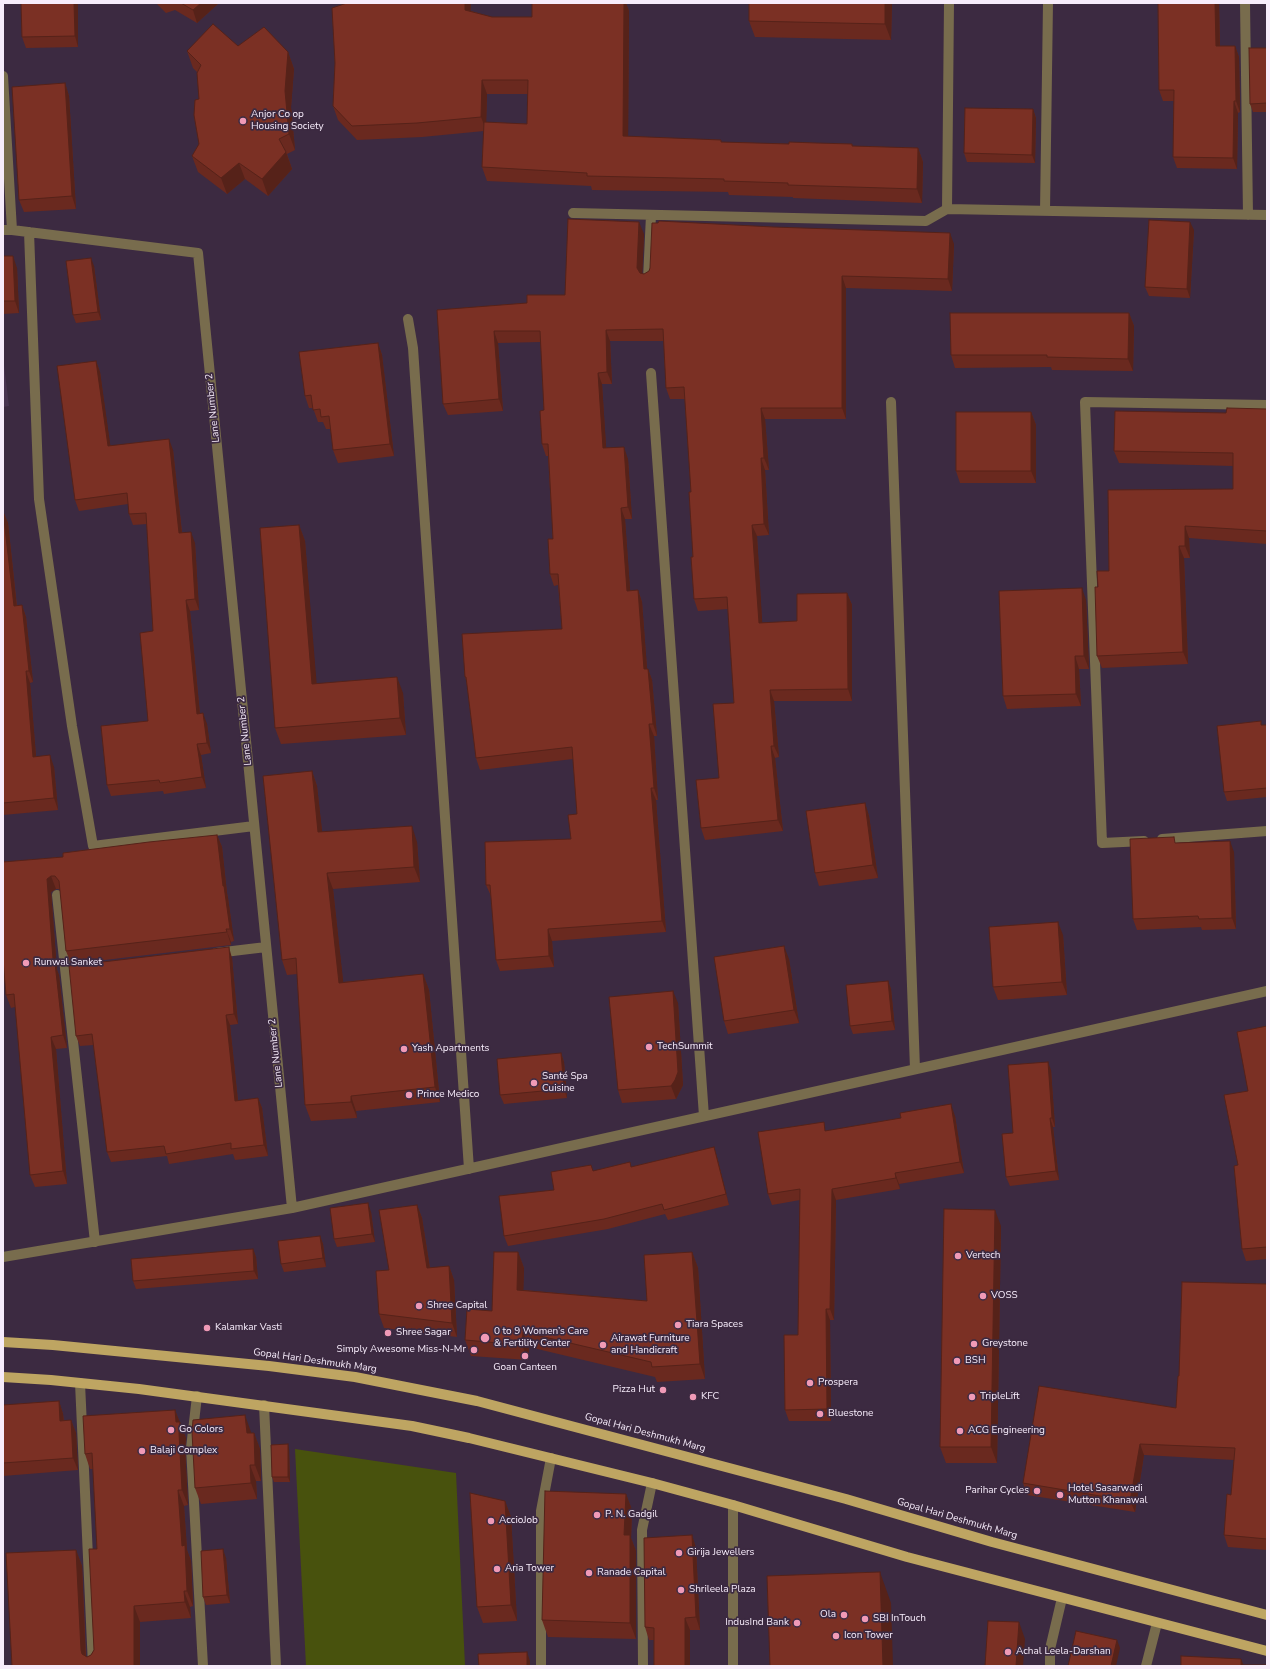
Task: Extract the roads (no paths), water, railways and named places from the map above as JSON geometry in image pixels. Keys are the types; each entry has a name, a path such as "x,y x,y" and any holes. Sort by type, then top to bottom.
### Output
{"main road":[{"name":"Gopal Hari Deshmukh Marg","path":"3,1342 53,1345 269,1366 340,1375 477,1401 838,1497 992,1542 1267,1615"},
{"path":"3,1377 80,1383 197,1396 412,1426 469,1438 652,1483 733,1505 908,1557 1267,1651"}],"street":[{"path":"947,209 949,3"},
{"path":"1045,211 1048,3"},
{"path":"1245,3 1248,215"},
{"path":"3,76 7,230 29,232 39,499 72,726 93,846 254,826"},
{"path":"573,213 926,222 947,209 1267,216"},
{"path":"648,279 651,215"},
{"name":"Lane Number 2","path":"29,232 198,253 292,1208"},
{"path":"408,319 414,356 469,1169"},
{"path":"651,373 704,1116"},
{"path":"891,402 915,1069"},
{"path":"1267,405 1085,402 1102,843 1267,831"},
{"path":"57,895 68,971 95,1242"},
{"path":"204,954 266,946"},
{"path":"3,1257 292,1208 1267,991"},
{"path":"80,1383 93,1666"},
{"path":"197,1396 191,1448 203,1666"},
{"path":"264,1405 276,1666"},
{"path":"542,1666 541,1511 551,1458"},
{"path":"643,1666 642,1530 652,1483"},
{"path":"733,1505 733,1666"},
{"path":"1050,1666 1050,1649 1062,1598"},
{"path":"1146,1666 1158,1623"}],"place":[{"name":"Anjor Co op Housing Society","path":"243,121"},
{"name":"Runwal Sanket","path":"26,963"},
{"name":"TechSummit","path":"649,1047"},
{"name":"Yash Apartments","path":"404,1049"},
{"name":"Santé Spa Cuisine","path":"534,1083"},
{"name":"Prince Medico","path":"409,1095"},
{"name":"Vertech","path":"958,1256"},
{"name":"VOSS","path":"983,1296"},
{"name":"Shree Capital","path":"419,1306"},
{"name":"Tiara Spaces","path":"678,1325"},
{"name":"Kalamkar Vasti","path":"207,1328"},
{"name":"Shree Sagar","path":"388,1333"},
{"name":"0 to 9 Women’s Care & Fertility Center","path":"485,1338"},
{"name":"Greystone","path":"974,1344"},
{"name":"Airawat Furniture and Handicraft","path":"603,1345"},
{"name":"Simply Awesome Miss-N-Mr","path":"474,1350"},
{"name":"Goan Canteen","path":"525,1356"},
{"name":"BSH","path":"957,1361"},
{"name":"Prospera","path":"810,1383"},
{"name":"Pizza Hut","path":"663,1390"},
{"name":"KFC","path":"693,1397"},
{"name":"TripleLift","path":"972,1397"},
{"name":"Bluestone","path":"820,1414"},
{"name":"Go Colors","path":"171,1430"},
{"name":"ACG Engineering","path":"960,1431"},
{"name":"Balaji Complex","path":"142,1451"},
{"name":"Parihar Cycles","path":"1037,1491"},
{"name":"Hotel Sasarwadi Mutton Khanawal","path":"1060,1495"},
{"name":"P. N. Gadgil","path":"597,1515"},
{"name":"AccioJob","path":"491,1521"},
{"name":"Girija Jewellers","path":"679,1553"},
{"name":"Aria Tower","path":"497,1569"},
{"name":"Ranade Capital","path":"589,1573"},
{"name":"Shrileela Plaza","path":"681,1590"},
{"name":"Ola","path":"844,1615"},
{"name":"SBI InTouch","path":"865,1619"},
{"name":"IndusInd Bank","path":"797,1623"},
{"name":"Icon Tower","path":"836,1636"},
{"name":"Achal Leela-Darshan","path":"1008,1652"}]}
